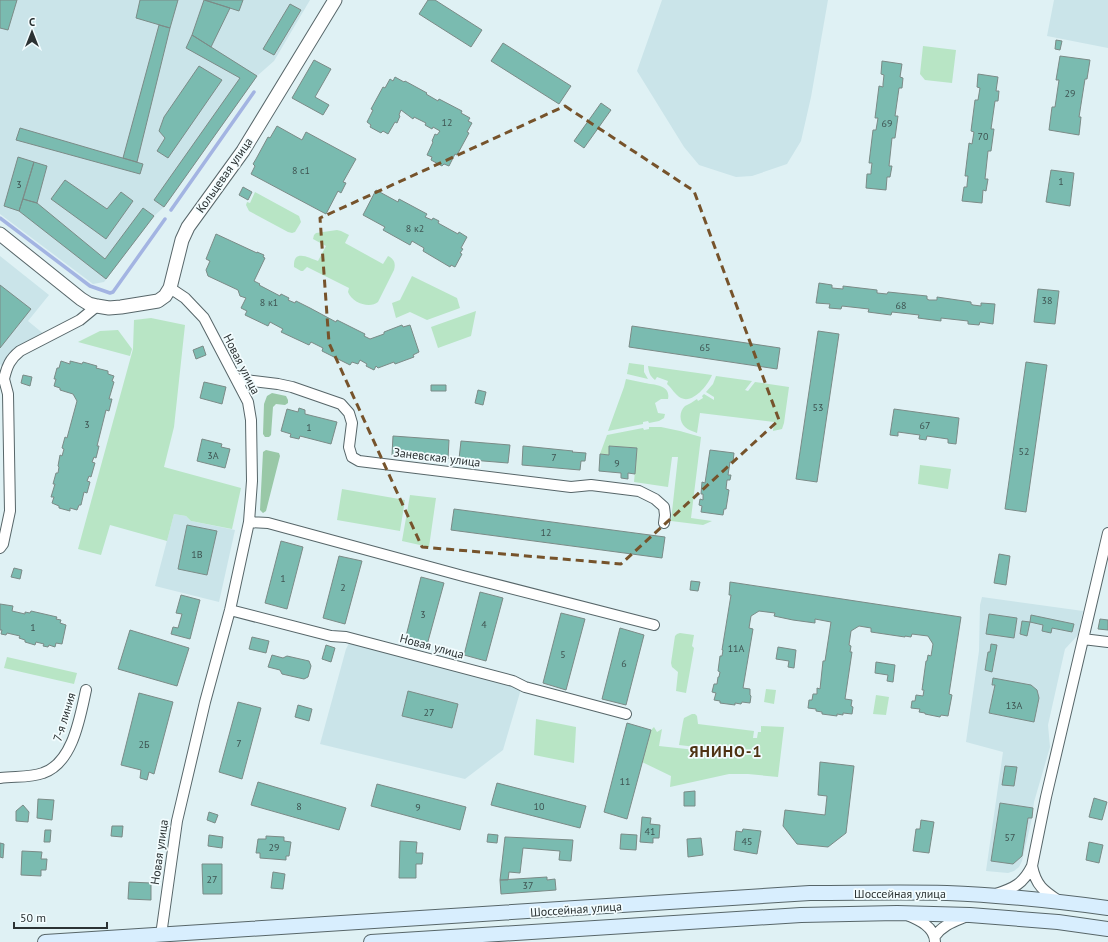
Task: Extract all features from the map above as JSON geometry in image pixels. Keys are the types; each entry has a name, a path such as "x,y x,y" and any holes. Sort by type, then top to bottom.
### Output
{"main road":[{"name":"Шоссейная улица","path":"45,942 160,936 810,893 892,892 992,896 1108,908"},
{"name":"Шоссейная улица","path":"371,942 801,915 903,913 970,915 1058,922 1108,929"}],"street":[{"name":"Кольцевая улица","path":"170,288 182,240 188,227 230,171 247,145 335,0"},
{"path":"0,234 89,304 109,308 158,301 165,296 170,288"},
{"name":"Новая улица","path":"160,936 176,821 196,738 230,610 249,522 252,481 251,420 248,402 204,318 184,298 170,288"},
{"path":"0,548 3,544 10,511 8,394 2,379 7,366 12,357 20,351 80,320 97,306"},
{"name":"Заневская улица","path":"236,379 292,387 341,404 349,413 352,423 350,447 352,457 359,461 571,487 591,485 639,491 655,499 664,507 664,523"},
{"path":"249,522 268,523 432,566 463,576 654,625"},
{"path":"992,896 1013,888 1021,883 1028,875 1032,866 1046,797 1108,533"},
{"name":"Новая улица","path":"230,610 331,636 346,637 513,681 525,687 626,714"},
{"path":"1083,639 1108,642"},
{"name":"7-я линия","path":"0,778 43,773 52,769 65,756 73,740 86,690"},
{"path":"1032,866 1034,876 1038,884 1061,902"},
{"path":"903,913 930,928 935,939"},
{"path":"935,939 940,929 949,923 970,915"}],"highlighted area":[{"path":"565,106 694,191 779,420 621,564 422,547 329,343 320,218"}],"shaded area":[{"path":"0,0 310,0 274,61 257,76 164,207 154,216 104,282 93,284 0,214"},
{"path":"662,0 828,0 811,97 801,141 787,164 752,176 736,177 699,165 684,147 637,71"},
{"path":"1054,0 1108,0 1108,48 1047,36"},
{"path":"0,256 49,295 28,321 45,335 10,353 2,366 0,364"},
{"path":"174,514 186,516 191,521 235,530 219,602 155,586"},
{"path":"982,597 1083,611 1078,635 1065,649 1048,725 1050,747 1034,802 1032,818 1022,861 1019,867 1008,873 986,871 1003,752 966,742 979,651 980,605"},
{"path":"349,643 521,689 503,750 465,779 320,744 346,649"}],"green space":[{"path":"923,46 956,50 952,83 925,80 920,74"},
{"path":"255,192 299,216 301,222 295,232 288,232 249,211 246,205 247,202 250,203"},
{"path":"337,230 349,235 345,243 383,264 388,256 392,258 395,265 394,270 378,302 375,304 366,305 357,302 350,296 348,292 349,288 307,267 301,271 294,267 294,261 299,256 318,261 326,246 313,239 316,233"},
{"path":"412,276 457,298 460,308 427,320 410,312 396,318 392,303 400,300"},
{"path":"476,311 471,336 438,348 431,327"},
{"path":"151,318 185,325 174,427 164,467 241,488 232,529 191,521 186,516 174,514 167,541 110,525 101,555 78,549 133,349 134,320"},
{"path":"118,330 132,349 130,356 78,342 100,331"},
{"path":"629,363 644,365 644,372 648,379 627,374"},
{"path":"648,366 712,375 700,392 695,396 686,399 677,395 667,384 668,381 657,377 655,380 653,379"},
{"path":"716,376 752,381 745,390 748,391 755,382 789,387 782,429 773,431 774,422 700,413 697,433 686,428 681,419 683,408 697,399 698,401 703,398 702,396 704,394 714,400 714,397 706,392 713,384"},
{"path":"626,379 665,388 668,394 668,399 661,399 655,403 658,413 665,414 664,418 659,421 649,423 648,421 643,422 643,424 608,431 624,387"},
{"path":"272,393 286,396 288,403 285,405 276,404 273,407 271,435 269,437 265,437 263,434 264,404 267,396"},
{"path":"649,427 661,427 701,437 691,518 712,521 703,525 671,521 678,457 672,457 668,487 634,482 637,448 610,446 609,455 600,454 607,435 643,428 644,430 649,429"},
{"path":"266,450 279,453 280,456 266,511 263,513 260,510 263,452"},
{"path":"920,465 951,469 948,489 918,484"},
{"path":"342,489 405,500 400,531 337,520"},
{"path":"410,495 436,498 429,547 402,541"},
{"path":"680,633 694,635 692,646 694,648 686,693 676,691 678,672 672,667 671,663 675,636"},
{"path":"7,657 77,673 74,684 4,668"},
{"path":"766,689 776,690 774,704 764,702"},
{"path":"876,695 889,697 886,715 873,714"},
{"path":"692,714 697,716 698,724 754,731 753,738 757,738 758,732 761,732 761,726 784,727 778,777 729,774 670,787 671,776 642,762 651,730 654,727 657,732 662,729 659,746 714,752 714,749 679,745 684,718"},
{"path":"536,719 576,727 574,763 534,755"}],"building":[{"path":"0,0 17,0 8,30 0,28"},
{"path":"140,0 178,0 170,28 136,18"},
{"path":"204,0 230,8 211,47 192,35"},
{"path":"205,0 243,0 239,11"},
{"path":"428,0 435,0 482,30 471,47 419,14"},
{"path":"290,4 301,10 274,55 263,49"},
{"path":"159,25 170,28 137,162 123,158"},
{"path":"192,35 257,76 164,207 154,200 240,78 186,48"},
{"path":"1056,40 1062,41 1060,50 1055,49"},
{"path":"503,43 571,86 559,104 491,61"},
{"path":"1060,56 1090,60 1087,79 1085,79 1079,117 1081,117 1079,135 1049,130 1052,107 1055,107 1059,80 1056,80"},
{"path":"314,60 331,69 315,97 329,105 323,115 292,98"},
{"path":"882,61 902,64 900,77 903,78 902,88 899,88 895,116 898,116 895,138 892,138 889,166 892,166 890,177 887,177 886,190 866,188 867,174 871,174 872,163 869,163 873,130 876,130 878,118 875,118 879,86 883,87 884,75 881,74"},
{"path":"199,66 222,80 168,158 157,151 165,138 159,131 164,117"},
{"path":"978,74 998,77 996,91 999,91 998,101 995,101 991,129 994,129 991,151 988,151 985,179 988,179 986,191 983,190 982,203 962,201 964,187 967,187 968,176 965,176 969,143 972,144 974,132 971,131 975,100 978,100 980,88 977,87"},
{"path":"395,77 427,93 426,94 438,101 439,99 462,111 461,113 470,118 468,121 472,123 467,132 469,133 449,166 444,164 442,166 431,160 432,157 427,155 435,134 437,135 440,131 433,127 432,129 425,125 426,123 414,117 413,119 401,110 397,123 395,122 388,134 383,131 381,133 370,127 371,125 367,122 373,110 371,109 383,87 385,88 390,79 393,81"},
{"path":"601,103 611,110 584,148 574,141"},
{"path":"277,126 302,140 306,132 356,159 343,182 346,183 341,193 338,191 326,214 251,174 255,166 253,164 268,137 270,138"},
{"path":"20,128 143,164 140,174 16,140"},
{"path":"18,157 34,162 19,211 4,206"},
{"path":"34,162 47,166 37,203 23,199"},
{"path":"1051,170 1074,173 1070,206 1046,202"},
{"path":"65,180 107,209 121,192 133,201 106,239 51,199"},
{"path":"243,187 252,192 248,200 239,195"},
{"path":"376,190 398,202 399,199 427,214 425,217 432,220 433,218 439,221 438,223 458,234 459,232 467,237 461,248 463,249 460,253 462,254 455,267 451,265 450,267 423,251 424,248 412,241 410,245 383,230 385,227 363,215"},
{"path":"23,199 37,203 105,259 143,208 154,216 106,279 19,211"},
{"path":"216,234 264,255 263,257 265,258 254,281 260,284 259,285 280,296 281,294 289,298 288,300 295,303 296,301 336,322 337,320 365,334 364,336 370,339 402,325 403,327 410,325 419,352 413,355 414,357 395,364 394,362 378,368 376,366 374,370 366,366 367,364 360,360 358,364 352,362 350,365 322,351 323,348 311,342 309,345 281,332 283,329 270,322 268,326 245,315 247,311 241,308 246,298 240,296 238,290 208,276 206,270 210,261 206,259"},
{"path":"819,283 832,285 832,288 843,289 843,286 877,290 877,293 887,294 888,292 927,296 927,299 929,300 937,300 937,297 971,302 973,305 981,306 981,303 995,304 993,324 980,322 979,325 968,324 968,321 941,318 941,321 918,318 919,315 892,312 891,315 868,312 869,309 842,306 841,309 829,308 830,304 816,303"},
{"path":"0,285 31,309 0,348"},
{"path":"1038,289 1059,291 1055,324 1034,322"},
{"path":"632,326 780,348 777,369 629,347"},
{"path":"818,331 839,334 817,482 796,479"},
{"path":"203,346 206,355 196,359 193,350"},
{"path":"61,361 70,364 70,361 82,364 83,362 97,366 96,368 108,371 108,374 114,376 112,381 114,382 109,399 112,399 109,411 106,410 97,446 99,446 96,458 94,457 92,462 95,463 91,477 89,476 87,481 90,482 87,493 84,492 81,505 79,505 77,510 70,508 70,511 59,508 59,506 52,503 54,497 51,497 55,484 53,484 56,473 58,473 60,455 62,456 64,449 62,448 65,437 67,438 77,401 73,394 60,390 60,388 54,386 57,368 59,368"},
{"path":"1026,362 1047,365 1026,512 1005,509"},
{"path":"23,375 32,377 30,386 21,383"},
{"path":"204,382 226,387 222,404 200,398"},
{"path":"431,385 446,385 446,391 431,391"},
{"path":"478,390 486,392 483,405 475,403"},
{"path":"299,408 305,410 305,414 337,422 331,444 300,436 299,439 290,437 291,434 281,431 287,409 298,412"},
{"path":"894,409 959,418 956,444 948,443 948,439 927,436 926,440 919,439 920,435 898,432 898,436 890,435"},
{"path":"393,436 449,440 448,459 392,455"},
{"path":"202,439 222,444 221,447 230,449 225,468 197,461"},
{"path":"461,441 510,445 508,463 459,459"},
{"path":"523,446 586,453 585,461 581,461 580,470 522,465"},
{"path":"609,446 637,448 635,474 628,473 628,479 621,478 621,473 599,471 600,454 609,455"},
{"path":"710,450 734,453 733,462 730,462 728,475 731,475 730,480 727,480 726,489 729,490 726,509 724,509 723,515 701,512 702,506 699,505 700,499 703,500 703,494 701,494 702,482 705,483"},
{"path":"454,509 665,537 662,558 451,530"},
{"path":"187,525 217,531 207,575 178,569"},
{"path":"281,541 303,547 287,609 265,603"},
{"path":"999,554 1010,556 1006,585 994,583"},
{"path":"339,556 362,561 345,624 323,618"},
{"path":"14,568 22,570 20,579 11,577"},
{"path":"421,577 444,583 427,645 405,640"},
{"path":"691,581 700,582 698,591 690,590"},
{"path":"730,582 961,617 949,694 952,695 948,716 941,715 940,717 925,714 919,712 920,709 911,708 912,701 915,701 916,695 923,696 924,690 922,690 926,661 928,655 931,656 933,644 928,636 912,634 911,637 905,637 871,632 871,628 859,626 851,631 849,645 851,646 850,652 852,652 845,699 852,700 852,714 843,713 843,715 837,714 837,716 822,714 822,712 816,711 816,709 808,708 809,700 812,700 813,694 817,694 817,688 820,689 823,661 825,661 831,622 815,619 815,623 793,620 774,616 775,613 759,611 751,616 749,628 753,629 743,688 750,689 750,703 742,702 741,704 735,703 735,705 720,703 720,701 714,700 716,693 712,692 714,684 717,684 720,672 718,671 720,656 722,656 731,595 729,595"},
{"path":"480,592 503,598 486,661 464,655"},
{"path":"181,595 200,600 190,639 171,634 173,627 178,628 182,614 176,613"},
{"path":"0,604 13,606 12,611 25,614 25,612 30,613 31,611 57,617 56,619 61,620 60,623 66,625 62,644 56,643 55,647 49,645 48,647 43,646 44,644 36,642 35,645 25,642 25,640 19,638 20,636 7,633 6,635 1,634"},
{"path":"561,613 585,619 566,690 543,683"},
{"path":"989,614 1017,618 1014,638 986,634"},
{"path":"1031,615 1074,624 1072,632 1052,628 1051,633 1042,631 1043,625 1030,622"},
{"path":"1100,619 1108,620 1108,630 1098,629"},
{"path":"1022,621 1030,622 1027,636 1020,634"},
{"path":"620,628 644,635 626,705 602,699"},
{"path":"130,630 189,648 177,686 118,669"},
{"path":"252,637 269,641 266,653 249,649"},
{"path":"991,644 997,645 992,672 985,670"},
{"path":"326,645 335,648 331,662 322,659"},
{"path":"778,647 796,650 794,668 788,667 789,661 776,659"},
{"path":"272,655 283,658 287,656 309,661 311,666 308,677 304,679 282,674 280,670 268,667"},
{"path":"876,662 895,665 893,682 887,681 888,675 875,673"},
{"path":"993,678 1031,685 1037,690 1039,698 1034,722 989,713 995,685 992,685"},
{"path":"408,691 458,704 452,728 402,716"},
{"path":"139,693 173,702 154,774 149,772 147,780 140,778 141,770 121,765"},
{"path":"238,702 261,708 242,779 219,772"},
{"path":"298,705 312,709 309,721 295,717"},
{"path":"627,723 651,730 627,819 604,812"},
{"path":"820,762 854,766 846,833 828,847 797,844 783,826 785,810 825,815 827,796 818,795"},
{"path":"1005,766 1017,767 1014,786 1002,785"},
{"path":"258,782 346,808 339,830 251,805"},
{"path":"497,783 586,806 580,828 491,805"},
{"path":"377,784 466,807 460,830 371,806"},
{"path":"695,791 695,806 684,806 684,792"},
{"path":"1094,798 1107,802 1102,820 1089,817"},
{"path":"38,799 54,800 52,820 37,818"},
{"path":"1000,803 1033,808 1032,818 1028,818 1022,856 1013,864 991,861"},
{"path":"23,805 29,812 28,822 16,821 16,811"},
{"path":"209,812 218,815 215,823 207,820"},
{"path":"642,817 651,818 650,824 660,825 659,838 653,838 653,843 640,842"},
{"path":"921,820 934,822 929,853 913,851 916,829 920,829"},
{"path":"112,826 123,826 122,837 111,836"},
{"path":"743,829 761,831 757,854 734,850 736,831 742,832"},
{"path":"45,830 51,830 50,842 44,842"},
{"path":"488,834 498,835 497,843 487,842"},
{"path":"621,834 637,835 636,850 620,849"},
{"path":"209,835 223,837 222,848 208,846"},
{"path":"266,836 284,837 284,841 291,842 289,856 286,856 286,860 260,858 260,853 256,853 258,839 266,839"},
{"path":"505,837 573,840 571,861 559,860 560,851 523,848 520,873 509,872 508,880 500,880"},
{"path":"701,838 703,855 688,857 687,839"},
{"path":"400,841 417,842 416,853 423,853 422,864 416,864 416,878 399,878"},
{"path":"1089,842 1103,845 1099,863 1086,860"},
{"path":"0,843 4,844 3,858 0,857"},
{"path":"22,851 42,852 41,859 47,859 46,870 41,870 41,876 21,875"},
{"path":"202,864 222,864 222,894 203,894"},
{"path":"273,872 285,874 283,889 271,888"},
{"path":"547,877 547,880 555,879 556,890 501,894 500,880"},
{"path":"129,882 151,883 151,900 128,899"}],"waterway":[{"path":"171,210 254,92"},
{"path":"0,218 90,286 110,293 113,292 165,219"}],"district":[{"name":"ЯНИНО-1","path":"726,751"}]}
